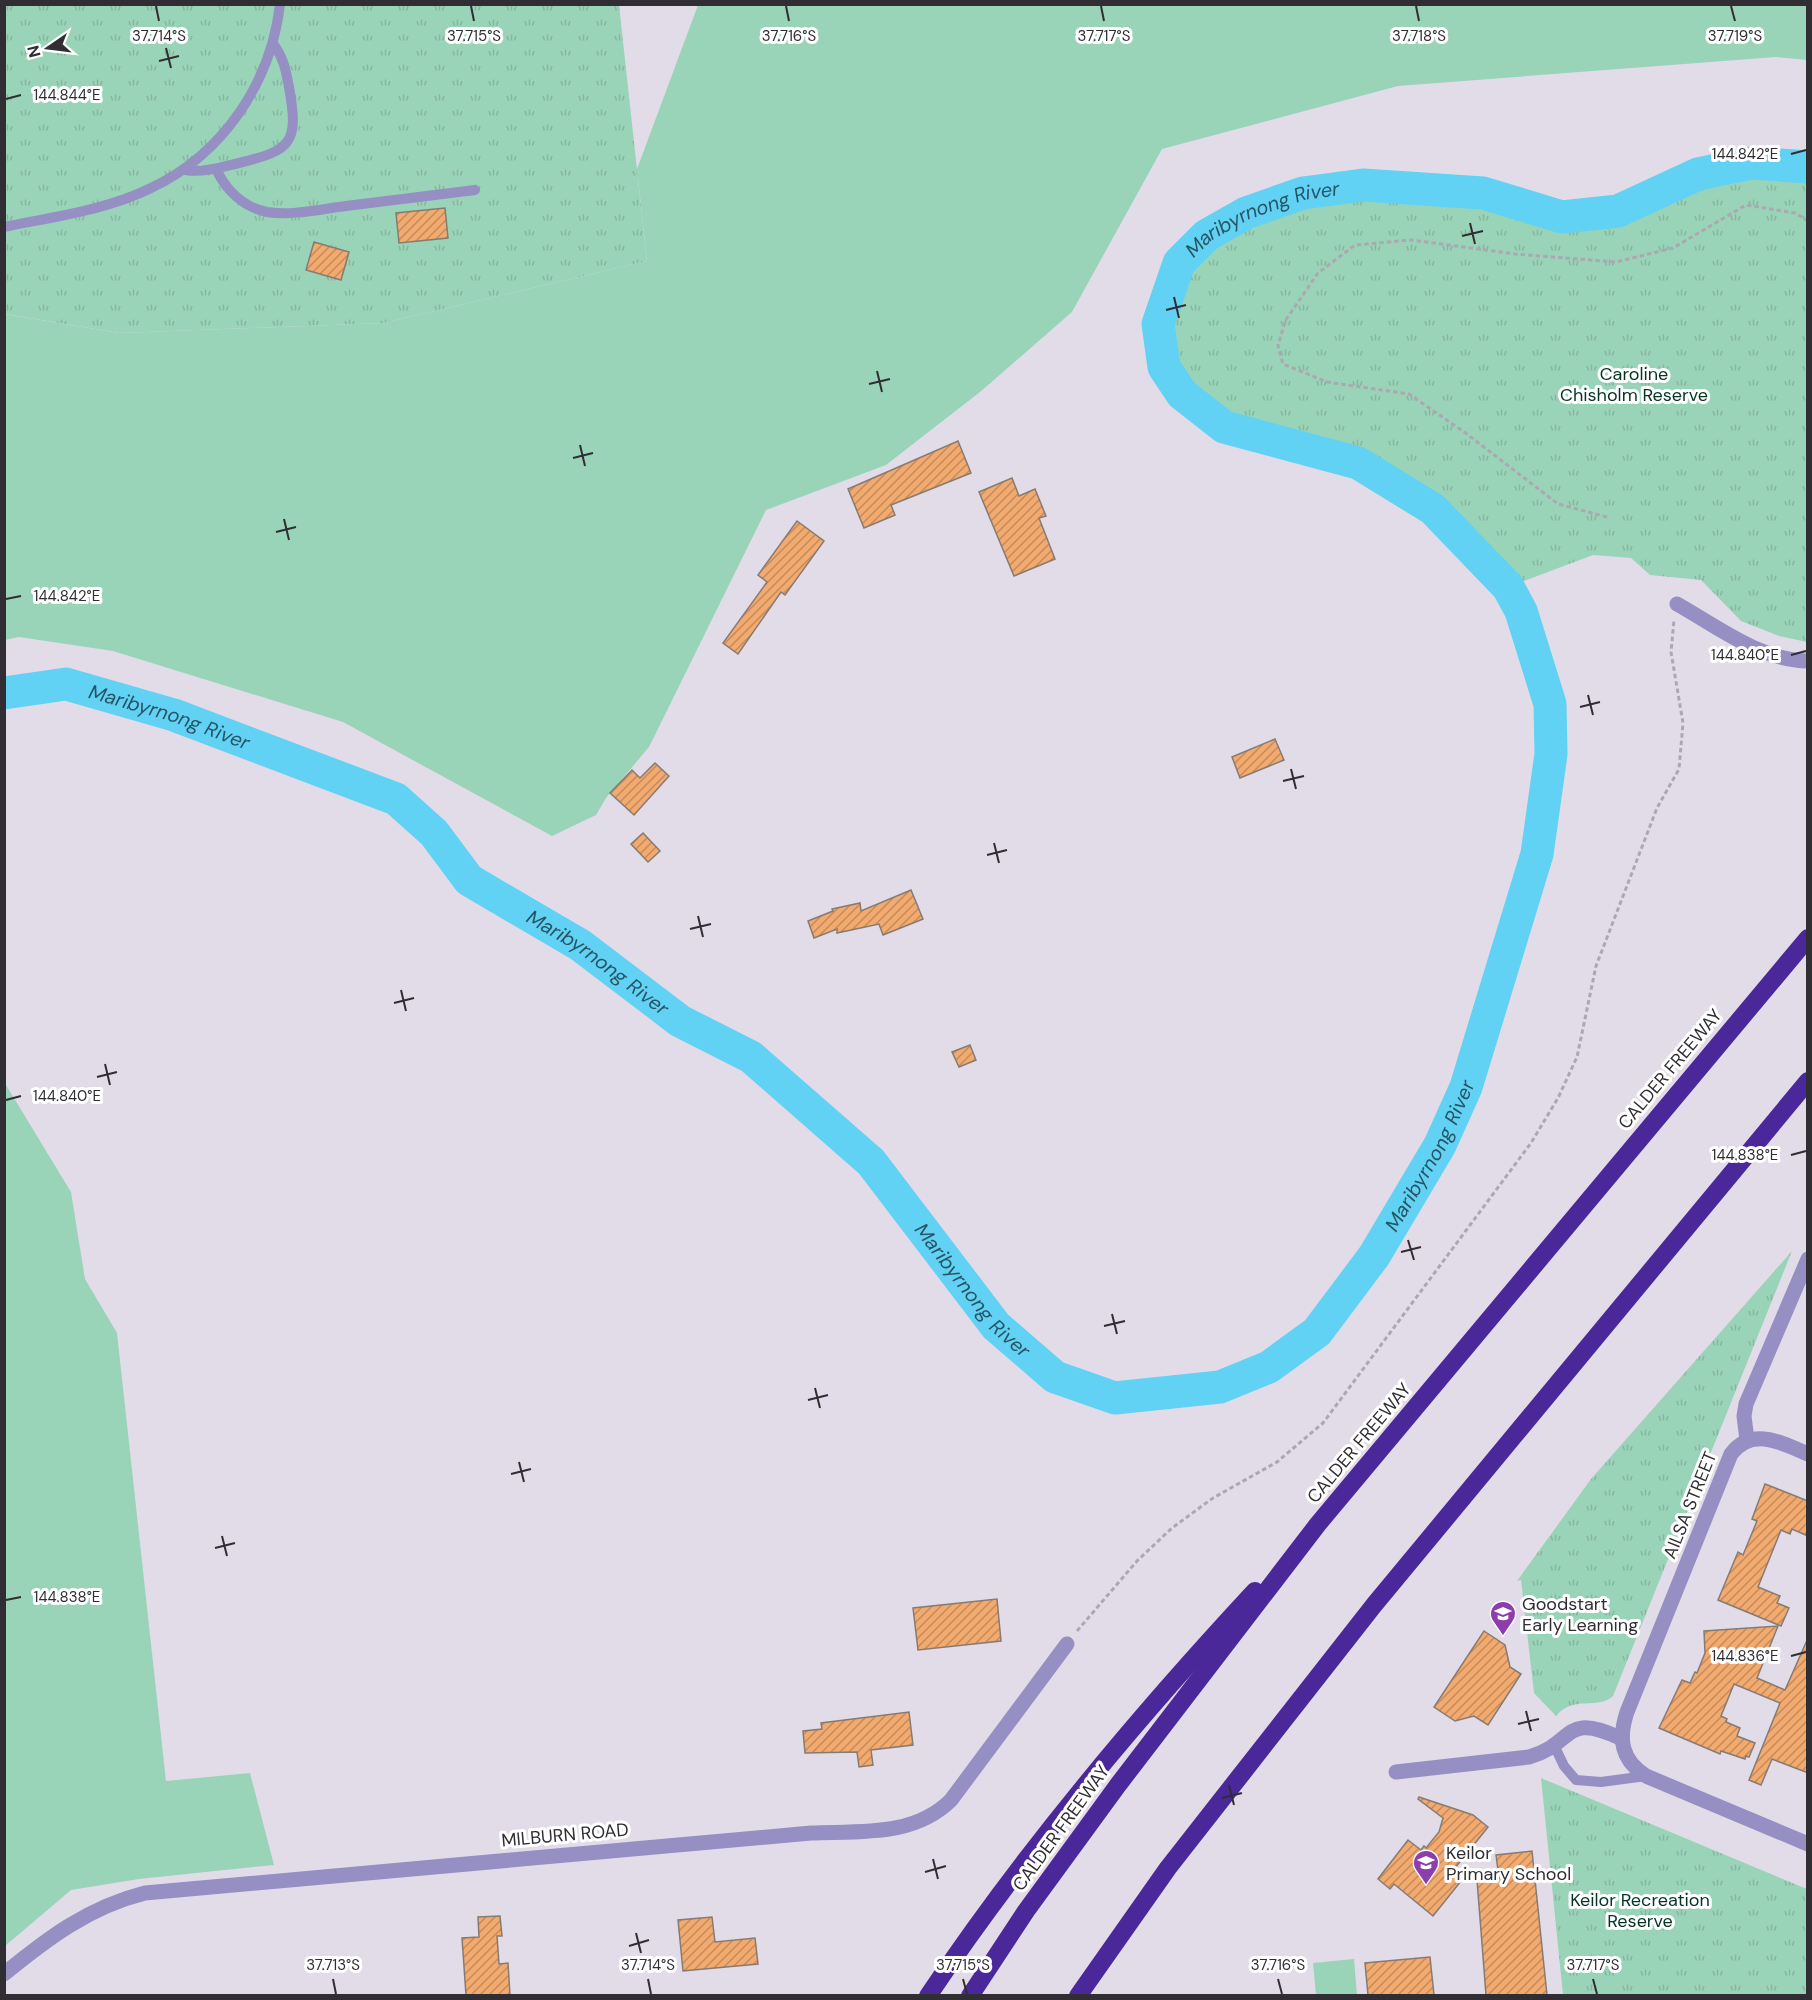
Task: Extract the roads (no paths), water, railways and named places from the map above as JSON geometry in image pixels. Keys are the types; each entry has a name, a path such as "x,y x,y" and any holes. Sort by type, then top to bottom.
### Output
{"highway":[{"name":"CALDER FREEWAY","path":"970,1995 1026,1911 1118,1785 1318,1524 1808,938"},
{"path":"1078,1995 1168,1868 1374,1605 1808,1081"},
{"path":"928,1995 1019,1865 1156,1700 1318,1524"}],"street":[{"path":"1677,604 1755,649 1782,659 1808,661"},
{"path":"1808,1259 1746,1404 1744,1416 1748,1440 1770,1439 1808,1454"},
{"name":"AILSA STREET","path":"1620,1738 1627,1712 1728,1461 1736,1448 1748,1440"},
{"name":"MILBURN ROAD","path":"4,1974 53,1934 77,1920 109,1904 145,1893 811,1833 894,1829 918,1823 939,1811 951,1800 1067,1644"},
{"path":"1396,1772 1529,1757 1554,1745 1568,1732 1581,1726 1597,1728 1620,1738 1628,1759 1646,1776 1808,1844"}],"lane":[{"path":"4,227 114,202 150,189 185,170 211,146 239,113 262,76 274,45 280,4"},
{"path":"185,170 216,168 279,151 290,136 295,118 284,64 274,45"},
{"path":"216,168 224,185 235,196 250,206 268,212 309,211 475,190"},
{"path":"1554,1745 1564,1766 1576,1780 1601,1782 1646,1776"}],"waterway":[{"name":"Maribyrnong River","path":"4,693 66,684 174,715 396,799 434,833 469,880 580,945 680,1021 751,1057 871,1162 996,1326 1055,1377 1115,1398 1220,1387 1269,1367 1317,1332 1374,1256 1440,1145 1466,1087 1537,854 1551,754 1550,704 1521,611 1508,587 1433,509 1358,463 1224,427 1182,394 1164,367 1158,324 1179,263 1207,235 1246,213 1303,193 1363,185 1483,193 1562,217 1618,211 1698,174 1751,163 1808,167"}],"place":[{"name":"Goodstart Early Learning","path":"1503,1637"},
{"name":"Keilor Primary School","path":"1426,1886"}],"park label":[{"name":"Caroline Chisholm Reserve","path":"1634,384"},
{"name":"Keilor Recreation Reserve","path":"1640,1910"}]}
